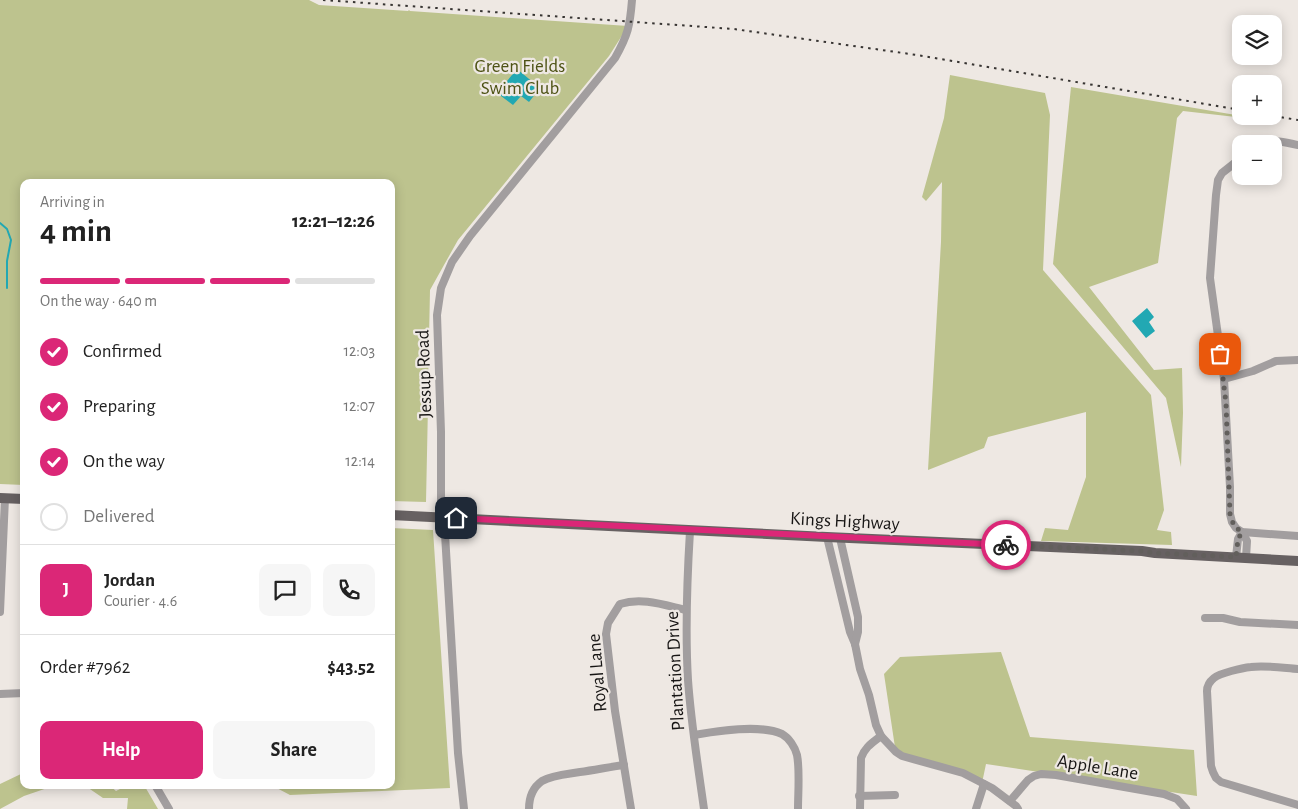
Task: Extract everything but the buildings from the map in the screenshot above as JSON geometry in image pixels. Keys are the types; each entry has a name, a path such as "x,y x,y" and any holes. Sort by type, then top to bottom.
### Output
{"main road":[{"path":"3,498 20,498"},
{"name":"Kings Highway","path":"395,515 1142,551 1298,561"}],"street":[{"name":"Jessup Road","path":"464,809 458,753 446,534 440,499 441,432 437,315 441,288 452,262 470,236 614,58 628,32 632,0"},
{"path":"1282,142 1298,145"},
{"path":"1232,165 1222,173 1218,180 1210,266 1211,287 1224,379 1230,514 1232,522 1242,532 1298,536"},
{"path":"1224,379 1276,362 1298,360"},
{"path":"0,612 3,498"},
{"name":"Plantation Drive","path":"690,530 686,610 688,679 704,809"},
{"path":"1241,557 1246,541 1242,532"},
{"path":"827,537 850,632 880,736 902,756 963,773 992,788 1018,809"},
{"path":"840,538 858,617 858,632 855,644"},
{"name":"Royal Lane","path":"631,809 615,711 606,634 608,622 620,604 628,601 640,600 686,610"},
{"path":"1205,618 1298,625"},
{"path":"1298,669 1252,667 1233,671 1213,678 1208,684 1207,691 1211,766 1216,778 1227,784 1298,805"},
{"path":"0,694 20,693"},
{"path":"694,735 721,730 749,729 763,729 784,735 792,743 797,754 798,809"},
{"path":"860,809 861,758 869,745 880,736"},
{"path":"529,809 529,799 540,782 562,775 624,765"},
{"name":"Apple Lane","path":"1010,802 1028,780 1040,774 1056,774 1164,794 1177,799 1186,809"},
{"path":"976,809 984,784"},
{"path":"156,789 169,809"},
{"path":"860,796 895,796"}],"green space":[{"name":"Green Fields Swim Club","path":"0,0 309,0 319,5 628,26 609,56 458,240 430,290 428,388 431,404 428,405 426,502 395,501 395,179 20,179 20,485 0,484"},
{"path":"950,75 1045,93 1050,115 1043,270 1151,395 1164,510 1157,530 1171,532 1172,545 1041,541 1045,528 1068,530 1086,477 1086,412 988,437 984,448 928,470 941,242 942,182 926,201 922,197 944,118"},
{"path":"1071,87 1232,114 1232,117 1183,111 1177,118 1158,263 1089,287 1154,370 1182,368 1181,467 1166,398 1053,264"},
{"path":"395,528 433,530 450,788 290,795 279,789 395,789"},
{"path":"1001,652 1030,737 1194,750 1197,796 986,764 982,783 896,754 884,674 900,657"},
{"path":"20,774 20,789 44,789 24,796 0,809 0,784"},
{"path":"90,789 114,789 116,791 120,789 146,789 158,809 127,809 128,798 103,798"}],"water":[{"path":"517,69 540,88 529,102 521,96 513,105 497,93"},
{"path":"1147,308 1154,317 1149,322 1155,331 1146,338 1132,321"}],"waterway":[{"path":"0,223 7,229 11,240 7,261 7,288"}],"railway":[{"path":"323,0 734,29 917,55 1232,108"},
{"path":"1282,117 1298,120"}],"way so far":[{"path":"1006,545 1236,557 1238,539 1242,532 1232,522 1230,514 1226,403 1220,354"}],"route":[{"path":"456,518 1006,545"}]}
